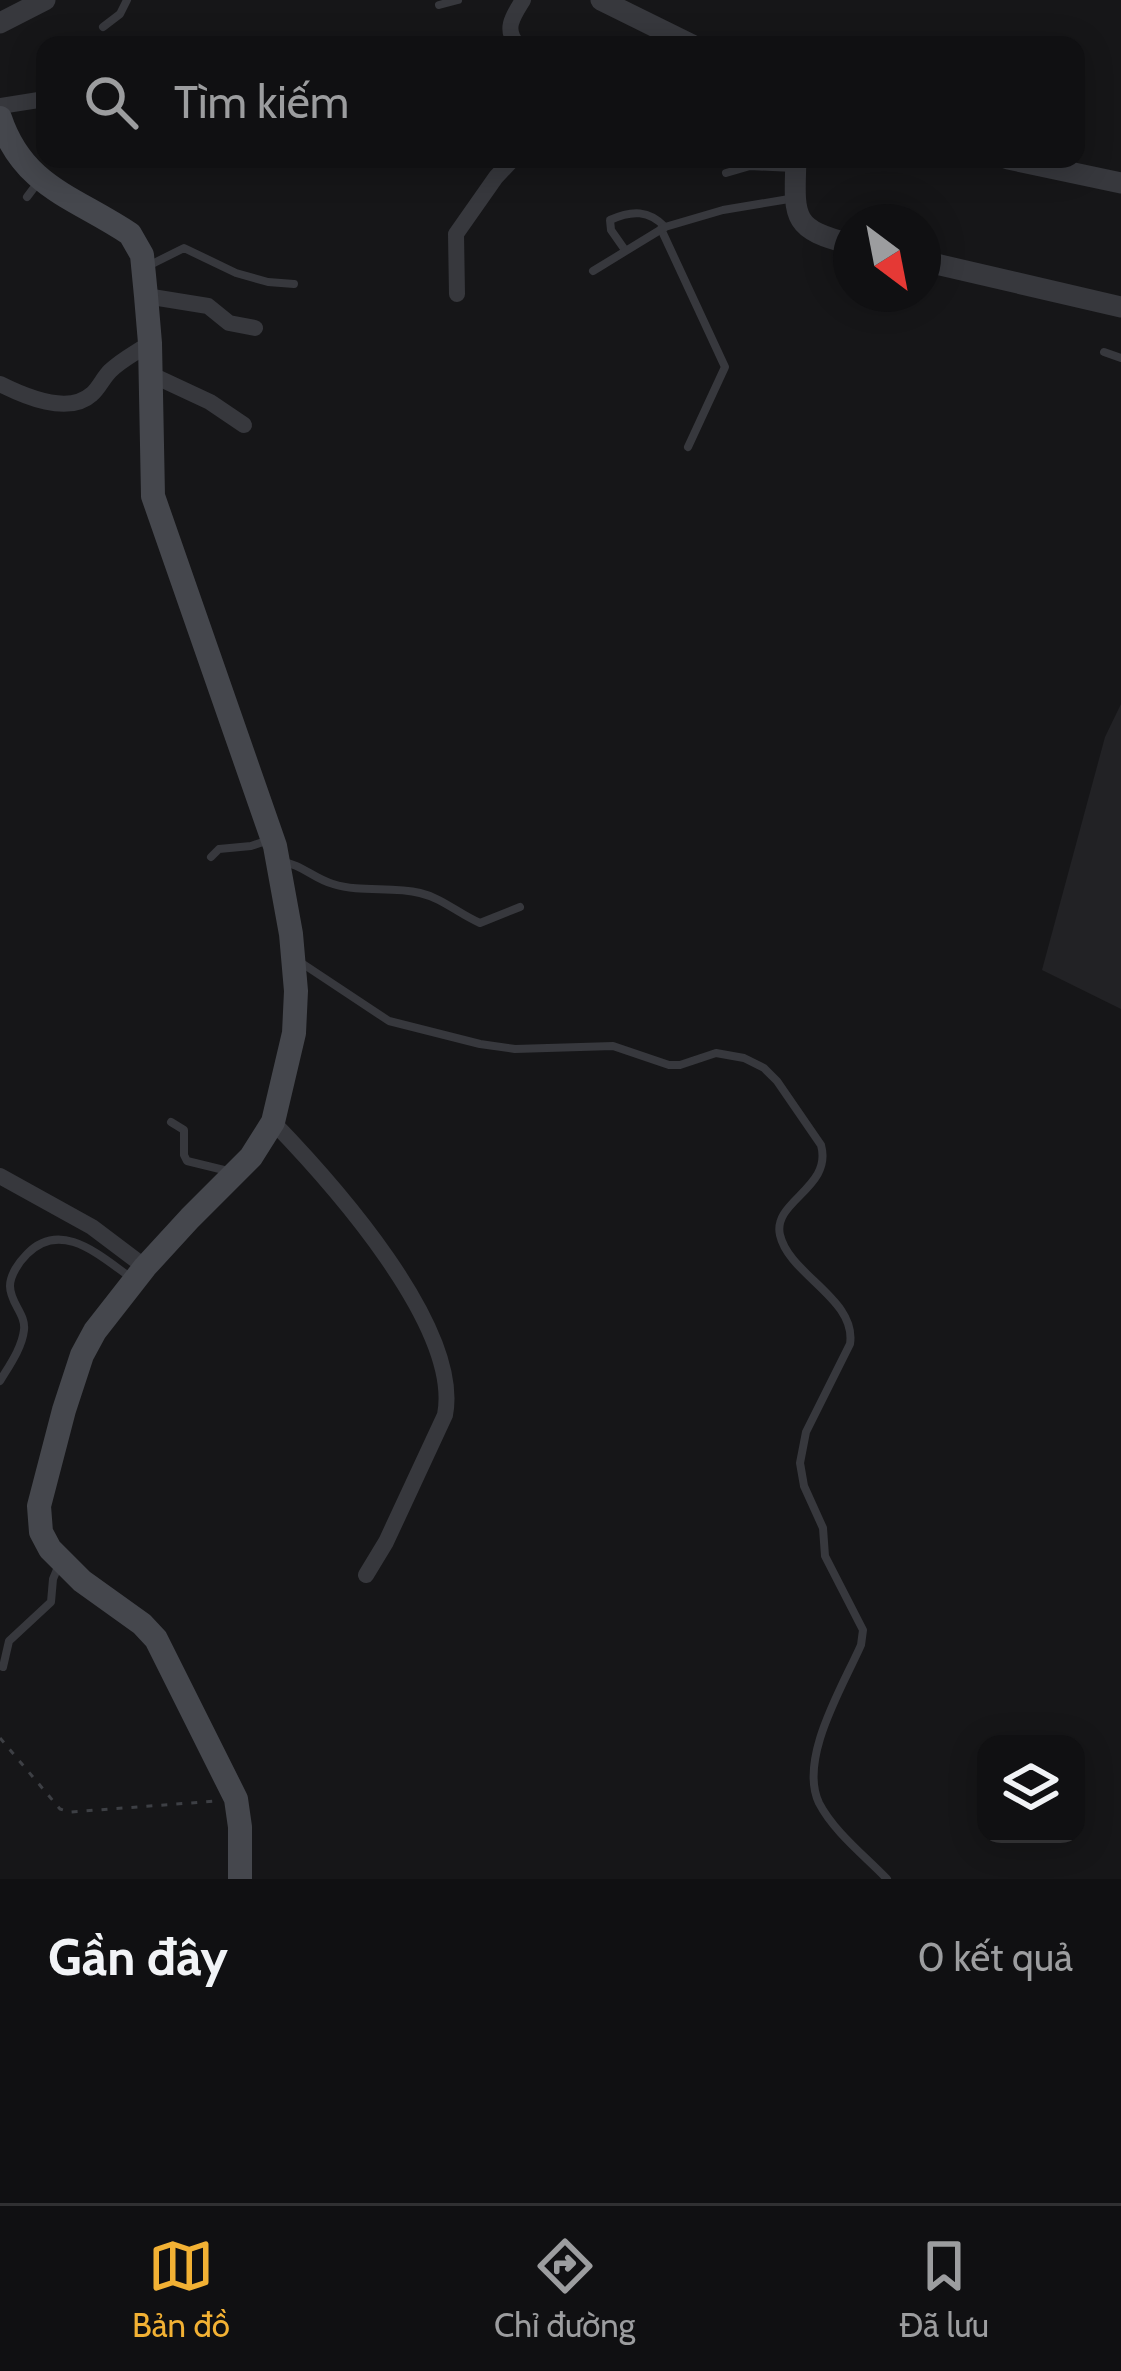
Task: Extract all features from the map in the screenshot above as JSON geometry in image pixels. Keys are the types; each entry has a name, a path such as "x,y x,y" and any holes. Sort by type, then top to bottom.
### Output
{"main road":[{"path":"2,132 34,188 130,234 140,247 150,343 153,496 276,849 294,958 294,1033 273,1122 259,1147 102,1319 82,1355 38,1506 40,1532 61,1560 82,1582 152,1634 236,1799 240,1879"}],"street":[{"path":"0,23 45,0"},
{"path":"511,36 509,26 523,0"},
{"path":"602,0 665,36"},
{"path":"0,106 36,100"},
{"path":"457,294 456,234 504,168"},
{"path":"796,168 802,224 833,238"},
{"path":"1050,168 1121,183"},
{"path":"941,265 1121,307"},
{"path":"146,296 208,306 230,323 255,328"},
{"path":"0,384 56,403 82,400 94,393 112,369 150,343"},
{"path":"150,374 210,402 244,425"},
{"path":"273,1122 367,1228 420,1316 444,1370 445,1415 366,1575"},
{"path":"0,1176 92,1227 140,1274"}],"lane":[{"path":"103,27 120,14 127,0"},
{"path":"439,5 458,0"},
{"path":"726,173 743,168"},
{"path":"592,271 663,228 723,209 796,198"},
{"path":"625,250 610,220 651,214 663,228 724,367 688,448"},
{"path":"143,268 184,248 236,273 294,284"},
{"path":"1104,352 1121,358"},
{"path":"212,857 219,849 258,845 276,849 315,878 342,887 428,895 480,923 520,907"},
{"path":"294,958 389,1021 480,1044 614,1046 669,1065 716,1053 744,1058 777,1081 821,1145 821,1172 781,1219 778,1229 789,1252 846,1316 852,1333 806,1432 800,1463 808,1498 823,1528 825,1556 863,1630 861,1645 819,1741 814,1791 824,1810 887,1879"},
{"path":"171,1122 184,1130 187,1160 236,1172"},
{"path":"0,1381 24,1335 25,1322 10,1295 10,1280 29,1251 58,1237 140,1274"},
{"path":"3,1667 9,1641 51,1602 61,1560"}],"path":[{"path":"0,1738 60,1809 70,1812 236,1799"}],"shaded area":[{"path":"1121,704 1121,1009 1042,970 1105,737"}]}
